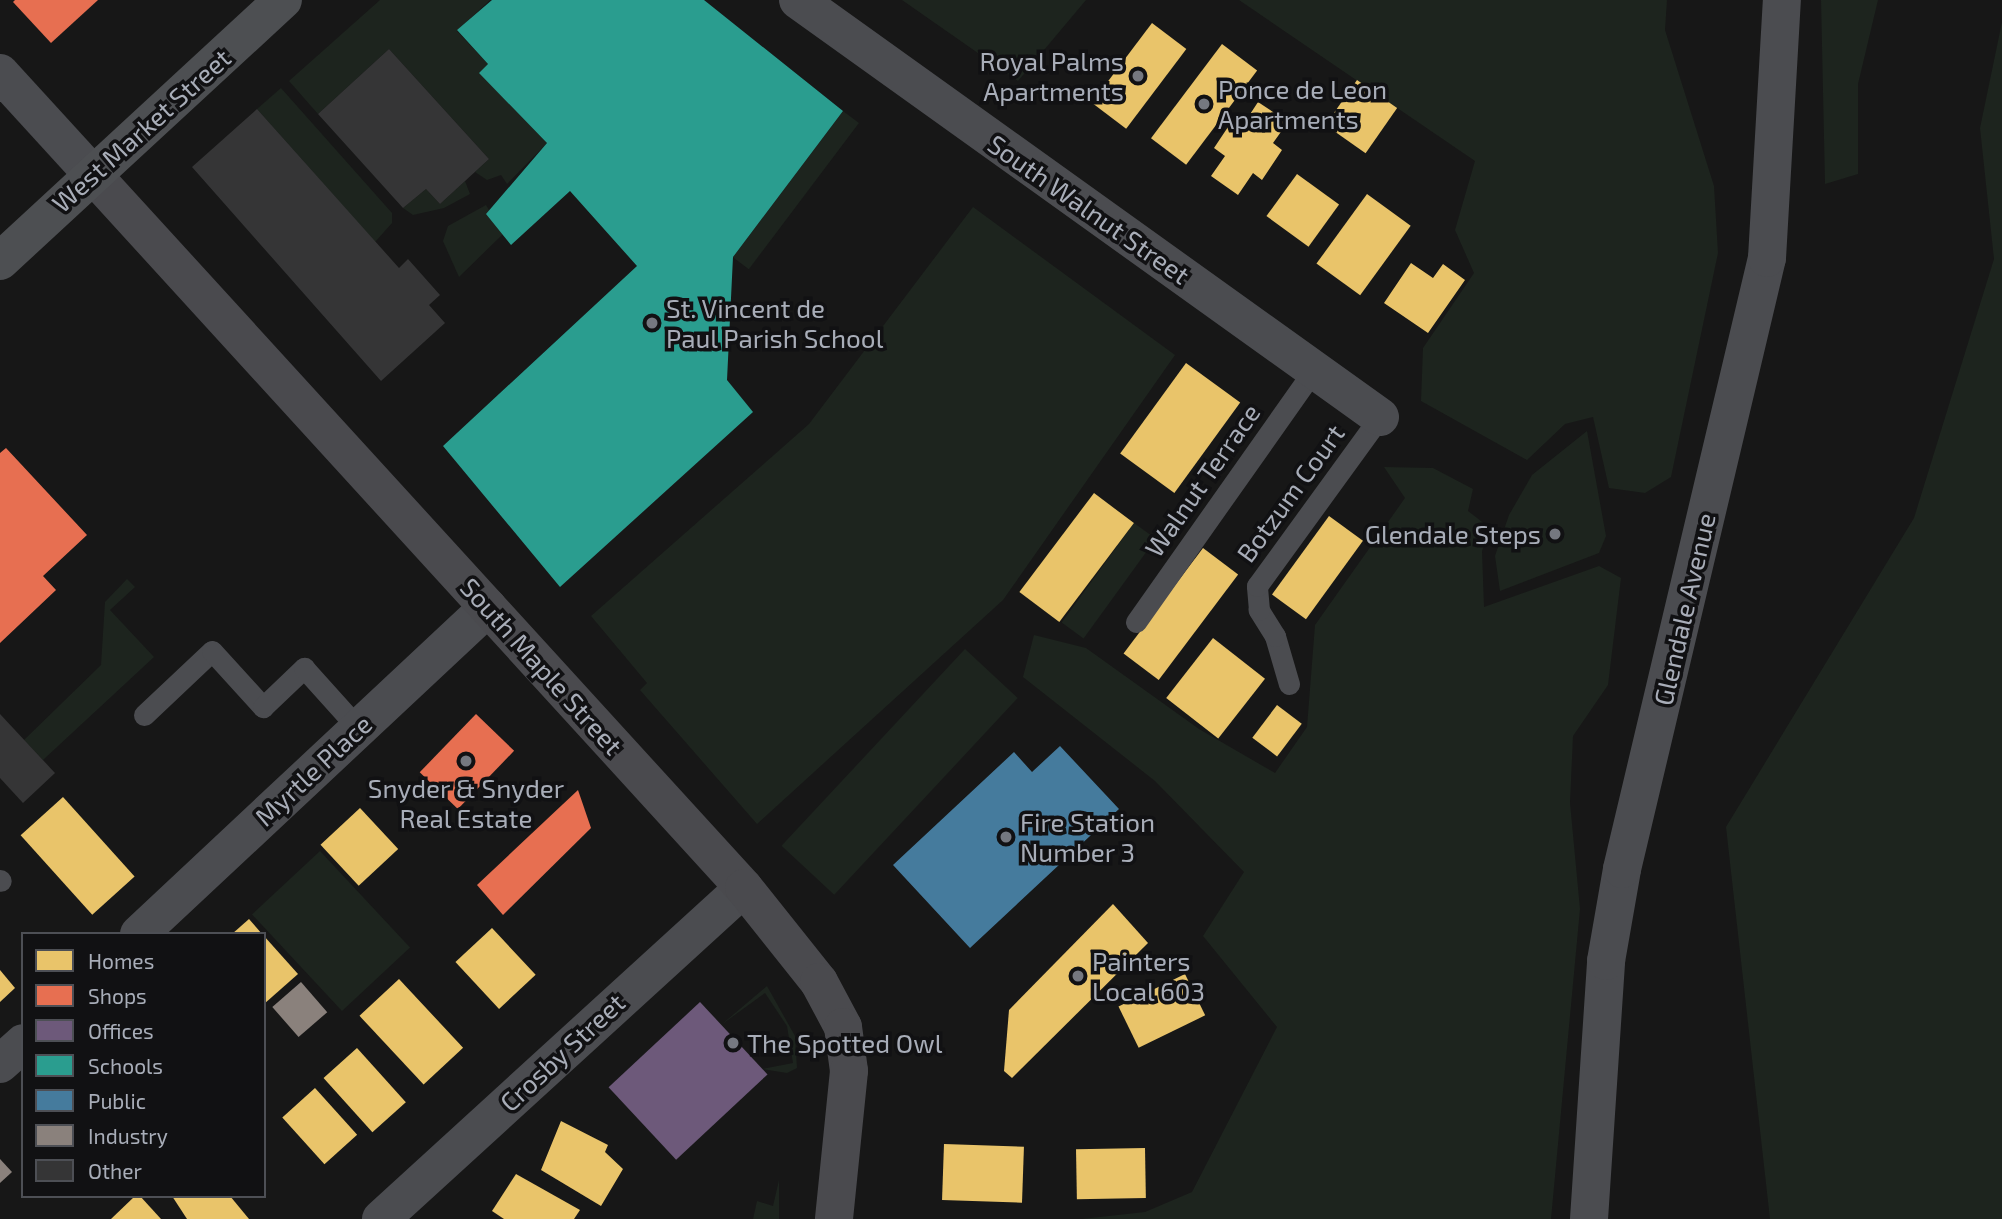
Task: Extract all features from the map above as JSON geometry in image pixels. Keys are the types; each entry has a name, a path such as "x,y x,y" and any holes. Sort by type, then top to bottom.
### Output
{"main road":[{"name":"West Market Street","path":"0,261 283,0"},
{"name":"South Maple Street","path":"93,175 744,888 819,982 843,1027 849,1071 834,1219"}],"street":[{"name":"South Walnut Street","path":"798,0 1380,416"},
{"name":"Glendale Avenue","path":"1589,1219 1606,961 1622,869 1767,258 1782,0"},
{"path":"0,73 93,175"},
{"name":"Myrtle Place","path":"141,932 488,607"},
{"name":"Crosby Street","path":"381,1219 744,888"},
{"path":"0,1064 21,1045"}],"lane":[{"name":"Walnut Terrace","path":"1136,622 1314,370"},
{"name":"Botzum Court","path":"1289,684 1275,636 1259,610 1257,586 1380,416"},
{"path":"144,715 212,651 263,707 304,668 358,728"}],"shaded area":[{"path":"380,0 490,0 457,31 488,64 480,73 547,143 507,184 501,175 487,180 475,172 489,159 389,49 318,114 289,81"},
{"path":"902,0 1086,0 1018,81"},
{"path":"1239,0 1667,0 1665,30 1714,186 1718,253 1671,477 1645,493 1609,488 1593,417 1565,424 1527,460 1421,401 1423,348 1474,273 1455,230 1475,161"},
{"path":"1821,0 1878,0 1858,84 1858,174 1825,184"},
{"path":"2002,22 2002,1219 1770,1219 1726,827 1914,518 1994,259 1980,128"},
{"path":"281,88 392,213 392,223 375,242 257,109"},
{"path":"843,111 859,123 749,269 733,257"},
{"path":"465,181 470,194 444,208 413,215 403,208 426,189 440,204"},
{"path":"486,205 503,234 459,277 443,241 448,226"},
{"path":"973,207 1175,355 1003,600 757,824 640,690 647,683 591,616 809,424"},
{"path":"1587,431 1606,536 1599,553 1500,591 1495,556 1509,515 1532,475"},
{"path":"1384,467 1433,468 1473,489 1468,511 1490,528 1482,551 1484,607 1599,566 1621,578 1608,685 1573,736 1570,803 1580,909 1551,1219 1082,1219 1145,1212 1192,1192 1277,1027 1203,936 1244,872 1155,781 1023,677 1034,635 1086,648 1199,729 1275,773 1307,727 1315,625 1405,498"},
{"path":"1134,523 1156,539 1084,638 1062,623"},
{"path":"127,579 135,587 110,610 154,657 43,760 24,740 101,665 105,602"},
{"path":"965,649 1018,698 834,895 782,846"},
{"path":"320,851 410,948 342,1011 252,914"},
{"path":"767,986 795,1036 797,1068 787,1073 762,1069 793,1063 787,1026 765,993 721,1025"},
{"path":"779,1180 779,1219 753,1219 757,1201 773,1206"}],"building: Homes":[{"name":"Royal Palms Apartments","path":"1152,23 1186,49 1126,129 1092,103"},
{"name":"Ponce de Leon Apartments","path":"1222,44 1257,70 1186,165 1151,138"},
{"path":"1357,80 1397,108 1366,153 1325,125"},
{"path":"1258,102 1288,122 1273,143 1282,150 1262,180 1253,173 1238,195 1211,176 1225,156 1214,148 1234,118 1243,125"},
{"path":"1297,174 1339,205 1309,247 1266,216"},
{"path":"1367,194 1411,226 1360,295 1316,264"},
{"path":"1411,263 1433,278 1443,264 1465,280 1428,333 1384,303"},
{"path":"1186,363 1240,402 1174,493 1120,454"},
{"path":"1094,493 1134,523 1059,622 1019,592"},
{"path":"1329,516 1363,541 1306,619 1272,594"},
{"path":"1203,548 1238,574 1159,680 1124,653"},
{"path":"1213,638 1265,679 1218,739 1166,698"},
{"path":"1277,705 1302,724 1277,756 1252,738"},
{"path":"63,797 135,877 92,915 21,835"},
{"path":"360,808 398,849 359,886 321,845"},
{"name":"Painters Local 603","path":"1113,904 1148,943 1012,1078 1004,1071 1009,1010"},
{"path":"249,919 260,932 234,932"},
{"path":"492,928 536,975 499,1009 455,962"},
{"path":"266,938 298,974 266,1002"},
{"path":"0,970 15,988 0,1002"},
{"path":"1185,974 1205,1015 1139,1048 1118,1006"},
{"path":"399,979 463,1048 424,1085 360,1016"},
{"path":"357,1048 406,1102 372,1132 324,1078"},
{"path":"315,1088 357,1135 324,1164 282,1117"},
{"path":"561,1121 608,1145 605,1152 623,1169 601,1206 541,1170"},
{"path":"944,1144 1024,1147 1022,1203 942,1200"},
{"path":"1145,1148 1146,1198 1077,1199 1076,1149"},
{"path":"516,1174 580,1210 574,1219 504,1219 492,1211"},
{"path":"133,1198 142,1198 161,1219 111,1219"},
{"path":"173,1198 232,1198 249,1219 187,1219"}],"building: Shops":[{"path":"15,0 98,0 51,43 13,2"},
{"path":"6,448 87,535 43,576 56,590 0,643 0,453"},
{"name":"Snyder & Snyder Real Estate","path":"476,714 514,751 458,809 420,772"},
{"path":"578,790 591,828 503,915 477,885"}],"building: Offices":[{"path":"700,1002 768,1074 676,1160 609,1087"}],"building: Schools":[{"name":"St. Vincent de Paul Parish School","path":"492,0 704,0 843,111 733,257 727,380 753,412 560,587 443,446 637,266 570,191 511,245 486,214 547,143 479,73 488,64 457,30"}],"building: Public":[{"name":"Fire Station Number 3","path":"1060,746 1119,809 970,948 893,865 1014,752 1032,772"}],"building: Industry":[{"path":"301,982 327,1012 299,1037 272,1007"},
{"path":"0,1159 12,1172 0,1183"}],"building: Other":[{"path":"389,49 489,159 440,204 426,189 403,208 318,114"},
{"path":"257,109 399,268 408,259 440,295 429,305 445,323 381,381 192,167"},
{"path":"0,714 55,773 23,803 0,778"}],"place":[{"name":"Royal Palms Apartments","path":"1138,76"},
{"name":"Ponce de Leon Apartments","path":"1204,104"},
{"name":"St. Vincent de Paul Parish School","path":"652,323"},
{"name":"Glendale Steps","path":"1555,534"},
{"name":"Snyder & Snyder Real Estate","path":"466,761"},
{"name":"Fire Station Number 3","path":"1006,837"},
{"name":"Painters Local 603","path":"1078,976"},
{"name":"The Spotted Owl","path":"733,1043"}]}
